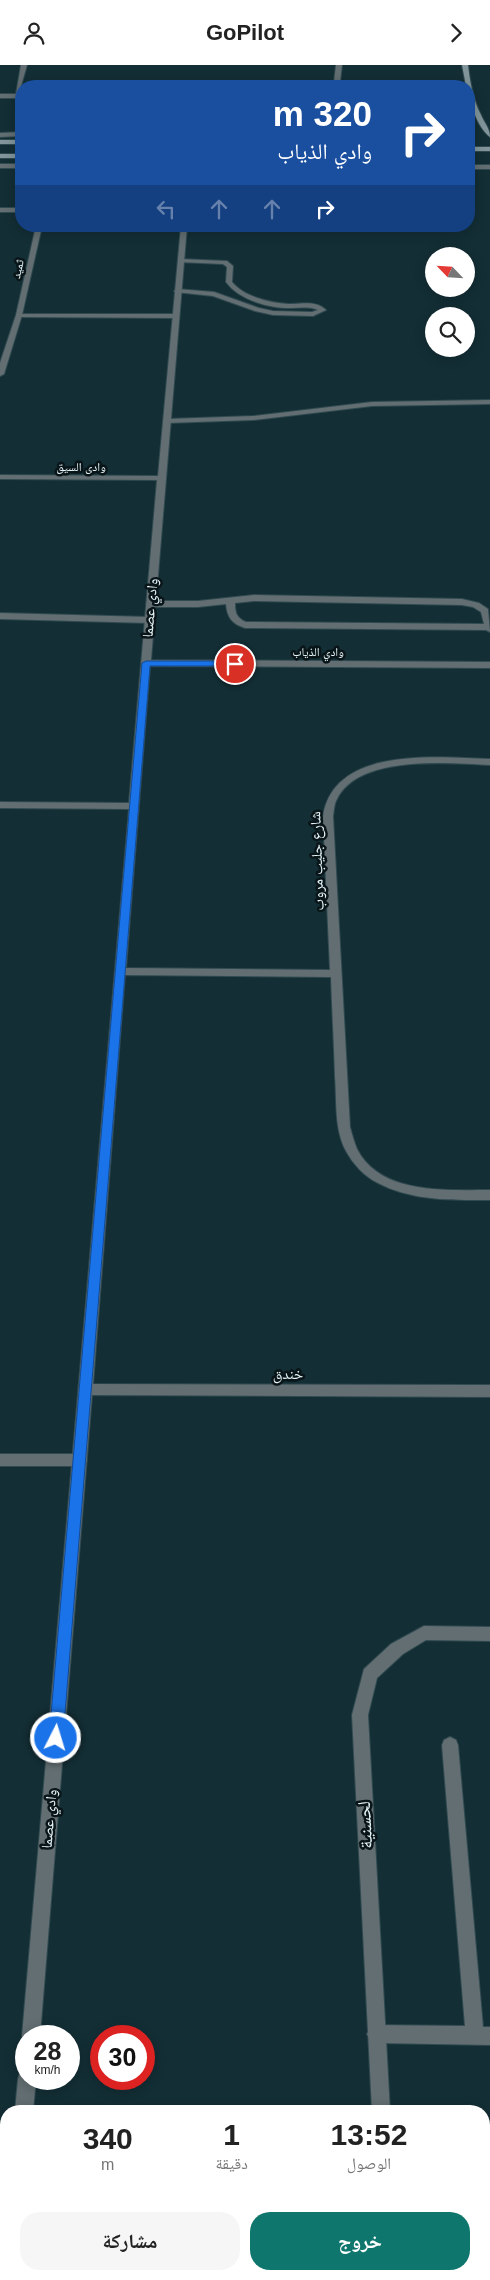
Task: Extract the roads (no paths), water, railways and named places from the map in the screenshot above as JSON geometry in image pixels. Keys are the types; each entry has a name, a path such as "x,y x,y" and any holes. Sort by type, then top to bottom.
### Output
{"street":[{"path":"22,80 24,65"},
{"path":"337,80 339,65"},
{"path":"466,65 468,80"},
{"path":"0,96 15,96"},
{"path":"475,112 490,135"},
{"path":"0,135 15,135"},
{"path":"0,142 15,142"},
{"path":"475,142 490,142"},
{"path":"475,149 490,149"},
{"path":"0,156 15,156"},
{"path":"0,166 15,166"},
{"path":"475,167 490,167"},
{"path":"0,210 15,210"},
{"name":"ثميد","path":"0,375 19,315 38,232"},
{"name":"وادي عصما","path":"32,2025 150,604 183,232"},
{"path":"177,291 214,294 273,313 313,314 324,310 318,307 274,304 235,290 229,282 230,266 225,262 180,261"},
{"path":"19,315 176,317"},
{"path":"167,421 235,419 372,404 490,402"},
{"name":"وادى السيق","path":"0,477 161,478"},
{"path":"150,604 198,604 230,600 254,598 462,602 476,605 488,611 490,628 245,625 231,617 230,600"},
{"path":"0,616 149,620"},
{"name":"وادي الذياب","path":"146,663 490,665"},
{"name":"شارع جليب مروب","path":"490,761 398,762 375,767 354,775 340,787 330,801 328,816 344,1127 347,1145 358,1162 375,1177 398,1188 424,1194 490,1195"},
{"path":"0,805 134,806"},
{"path":"120,971 336,974"},
{"name":"خندق","path":"86,1389 490,1391"},
{"path":"0,1460 80,1460"},
{"name":"لحسنية","path":"381,2105 360,1715 370,1675 397,1649 424,1633 490,1634"},
{"path":"376,2033 483,2036 450,1745"},
{"path":"25,2105 26,2090"}]}
